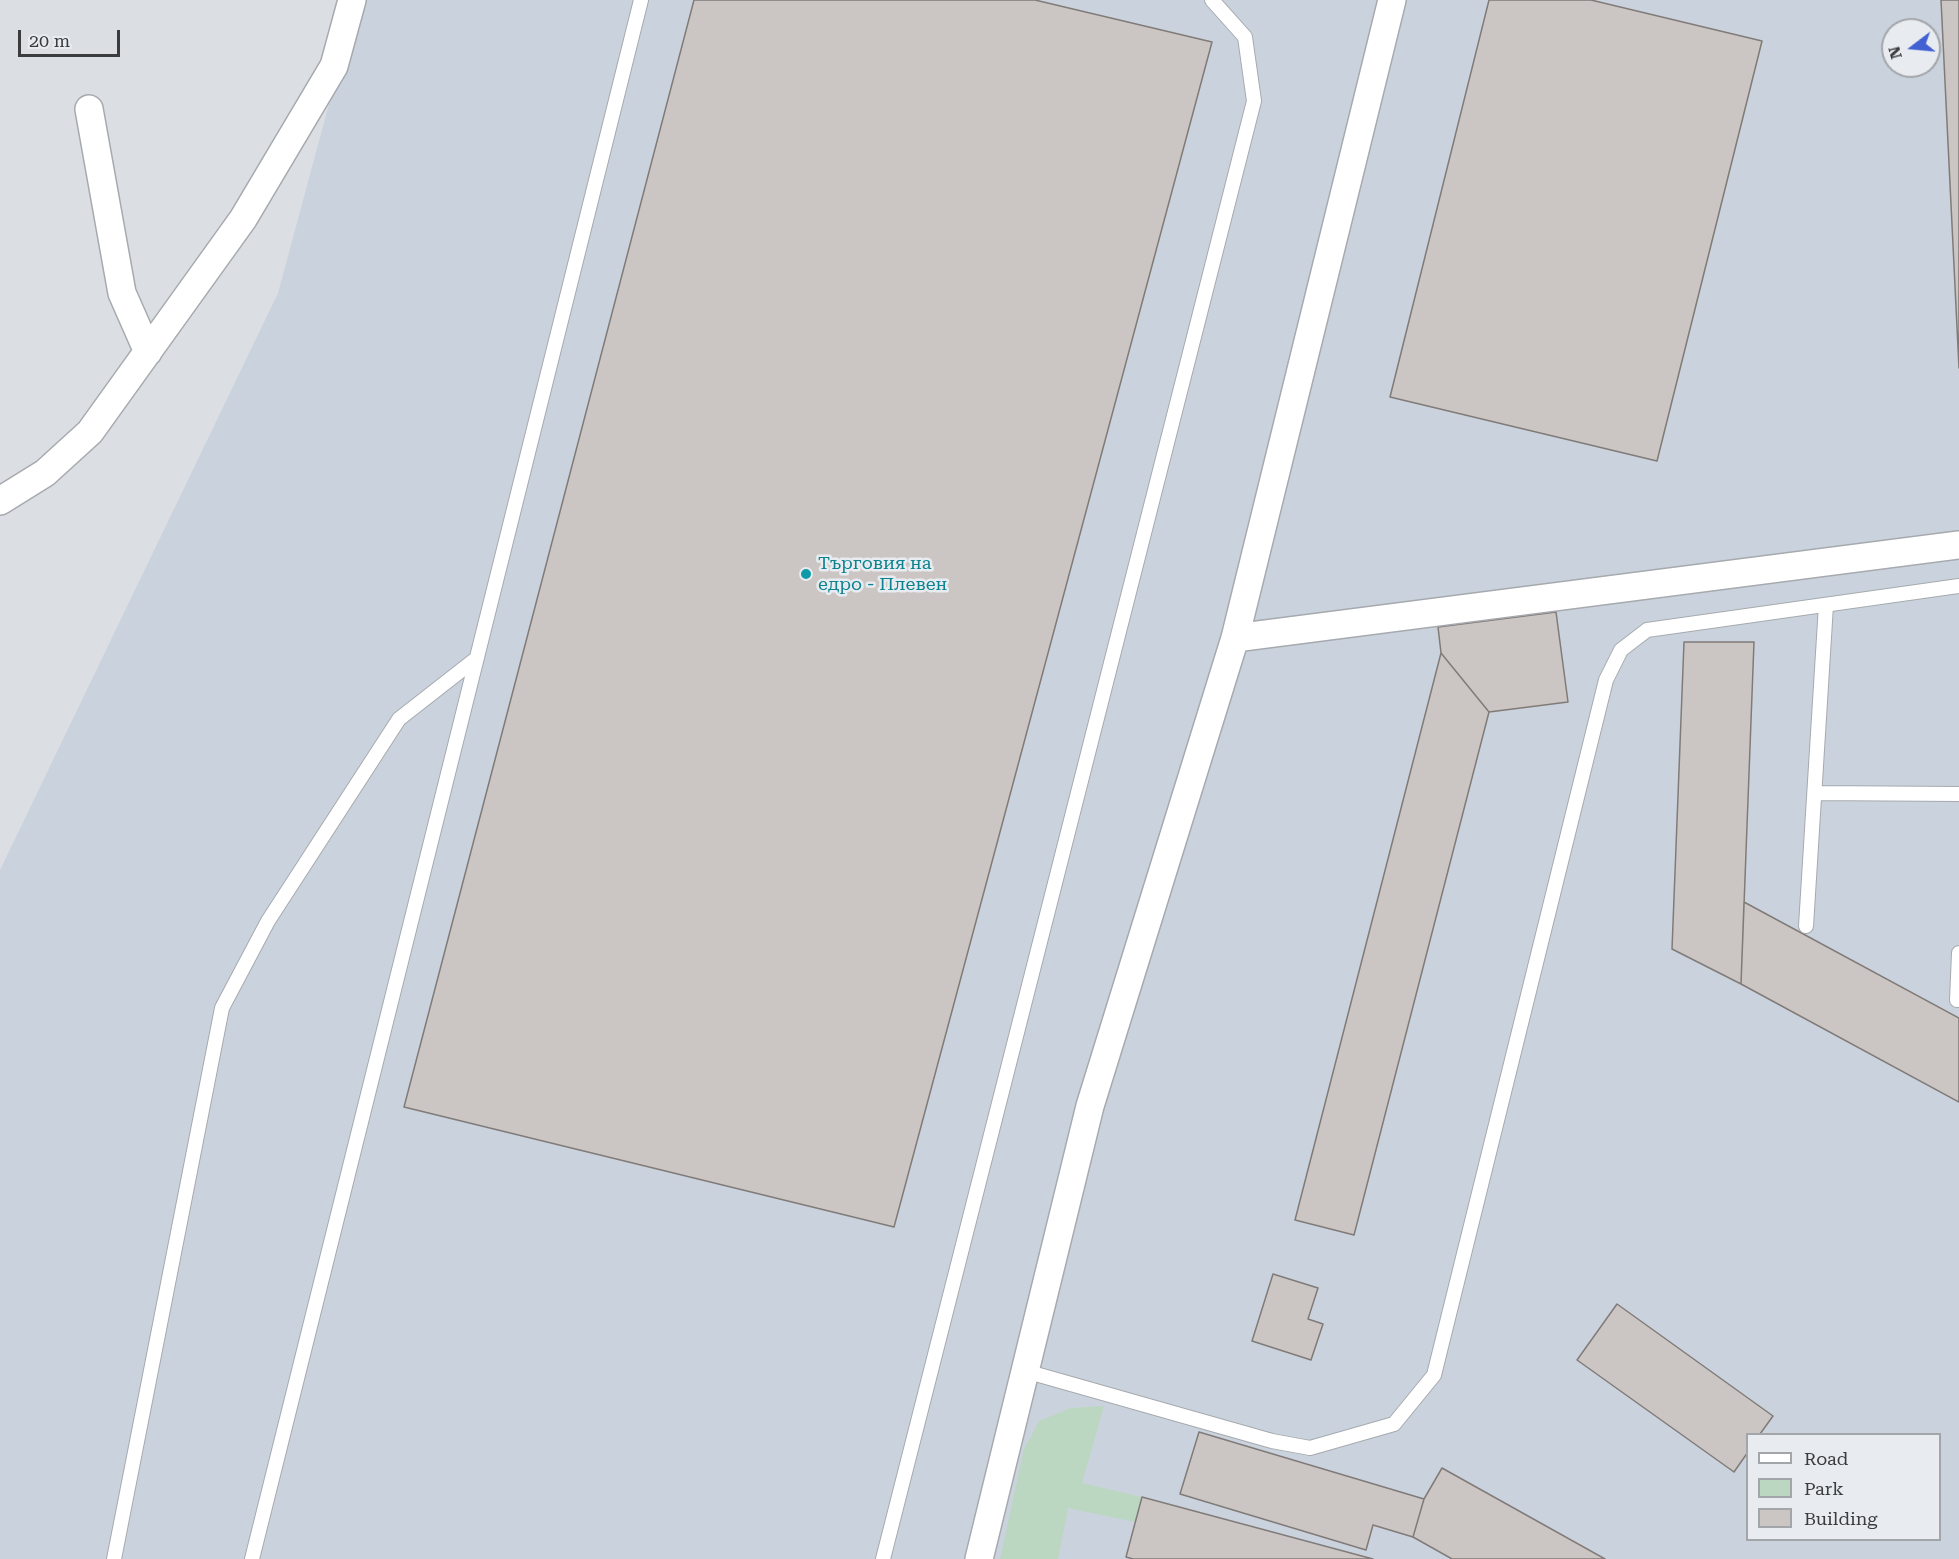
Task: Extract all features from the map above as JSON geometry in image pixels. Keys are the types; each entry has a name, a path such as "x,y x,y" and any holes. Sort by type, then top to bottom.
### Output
{"street":[{"path":"0,501 45,473 90,432 243,219 334,66 352,0"},
{"path":"979,1559 1090,1106 1235,638 1392,0"},
{"path":"89,109 122,293 148,352"},
{"path":"1235,638 1959,545"}],"lane":[{"path":"252,1559 641,0"},
{"path":"883,1559 1254,101 1245,37 1212,0"},
{"path":"1025,1371 1272,1441 1310,1448 1394,1424 1434,1375 1606,680 1621,650 1647,630 1959,586"},
{"path":"1806,926 1826,605"},
{"path":"114,1559 222,1008 268,921 399,719 477,657"},
{"path":"1815,793 1959,794"},
{"path":"1957,1000 1959,953"}],"shaded area":[{"path":"357,0 1959,0 1959,1559 0,1559 0,870 278,293"}],"green space":[{"path":"1104,1406 1082,1483 1142,1497 1135,1522 1068,1508 1058,1559 1000,1559 1024,1449 1039,1421 1071,1408"}],"building":[{"name":"Търговия на едро - Плевен","path":"694,0 1035,0 1212,42 894,1227 404,1107"},
{"path":"1489,0 1591,0 1762,41 1657,461 1390,397"},
{"path":"1941,0 1959,0 1959,368"},
{"path":"1556,612 1568,702 1489,712 1441,653 1438,627"},
{"path":"1684,642 1754,642 1741,984 1672,949"},
{"path":"1441,653 1489,712 1354,1235 1295,1220"},
{"path":"1744,902 1959,1018 1959,1102 1741,984"},
{"path":"1273,1274 1318,1288 1308,1319 1323,1324 1311,1360 1252,1341"},
{"path":"1617,1304 1773,1416 1761,1433 1746,1433 1746,1455 1734,1472 1577,1360"},
{"path":"1199,1432 1424,1499 1413,1537 1373,1525 1366,1550 1180,1494"},
{"path":"1442,1468 1605,1559 1452,1559 1413,1537 1424,1499"},
{"path":"1142,1497 1373,1559 1133,1559 1126,1557"}],"place":[{"name":"Търговия на едро - Плевен","path":"806,574"}]}
